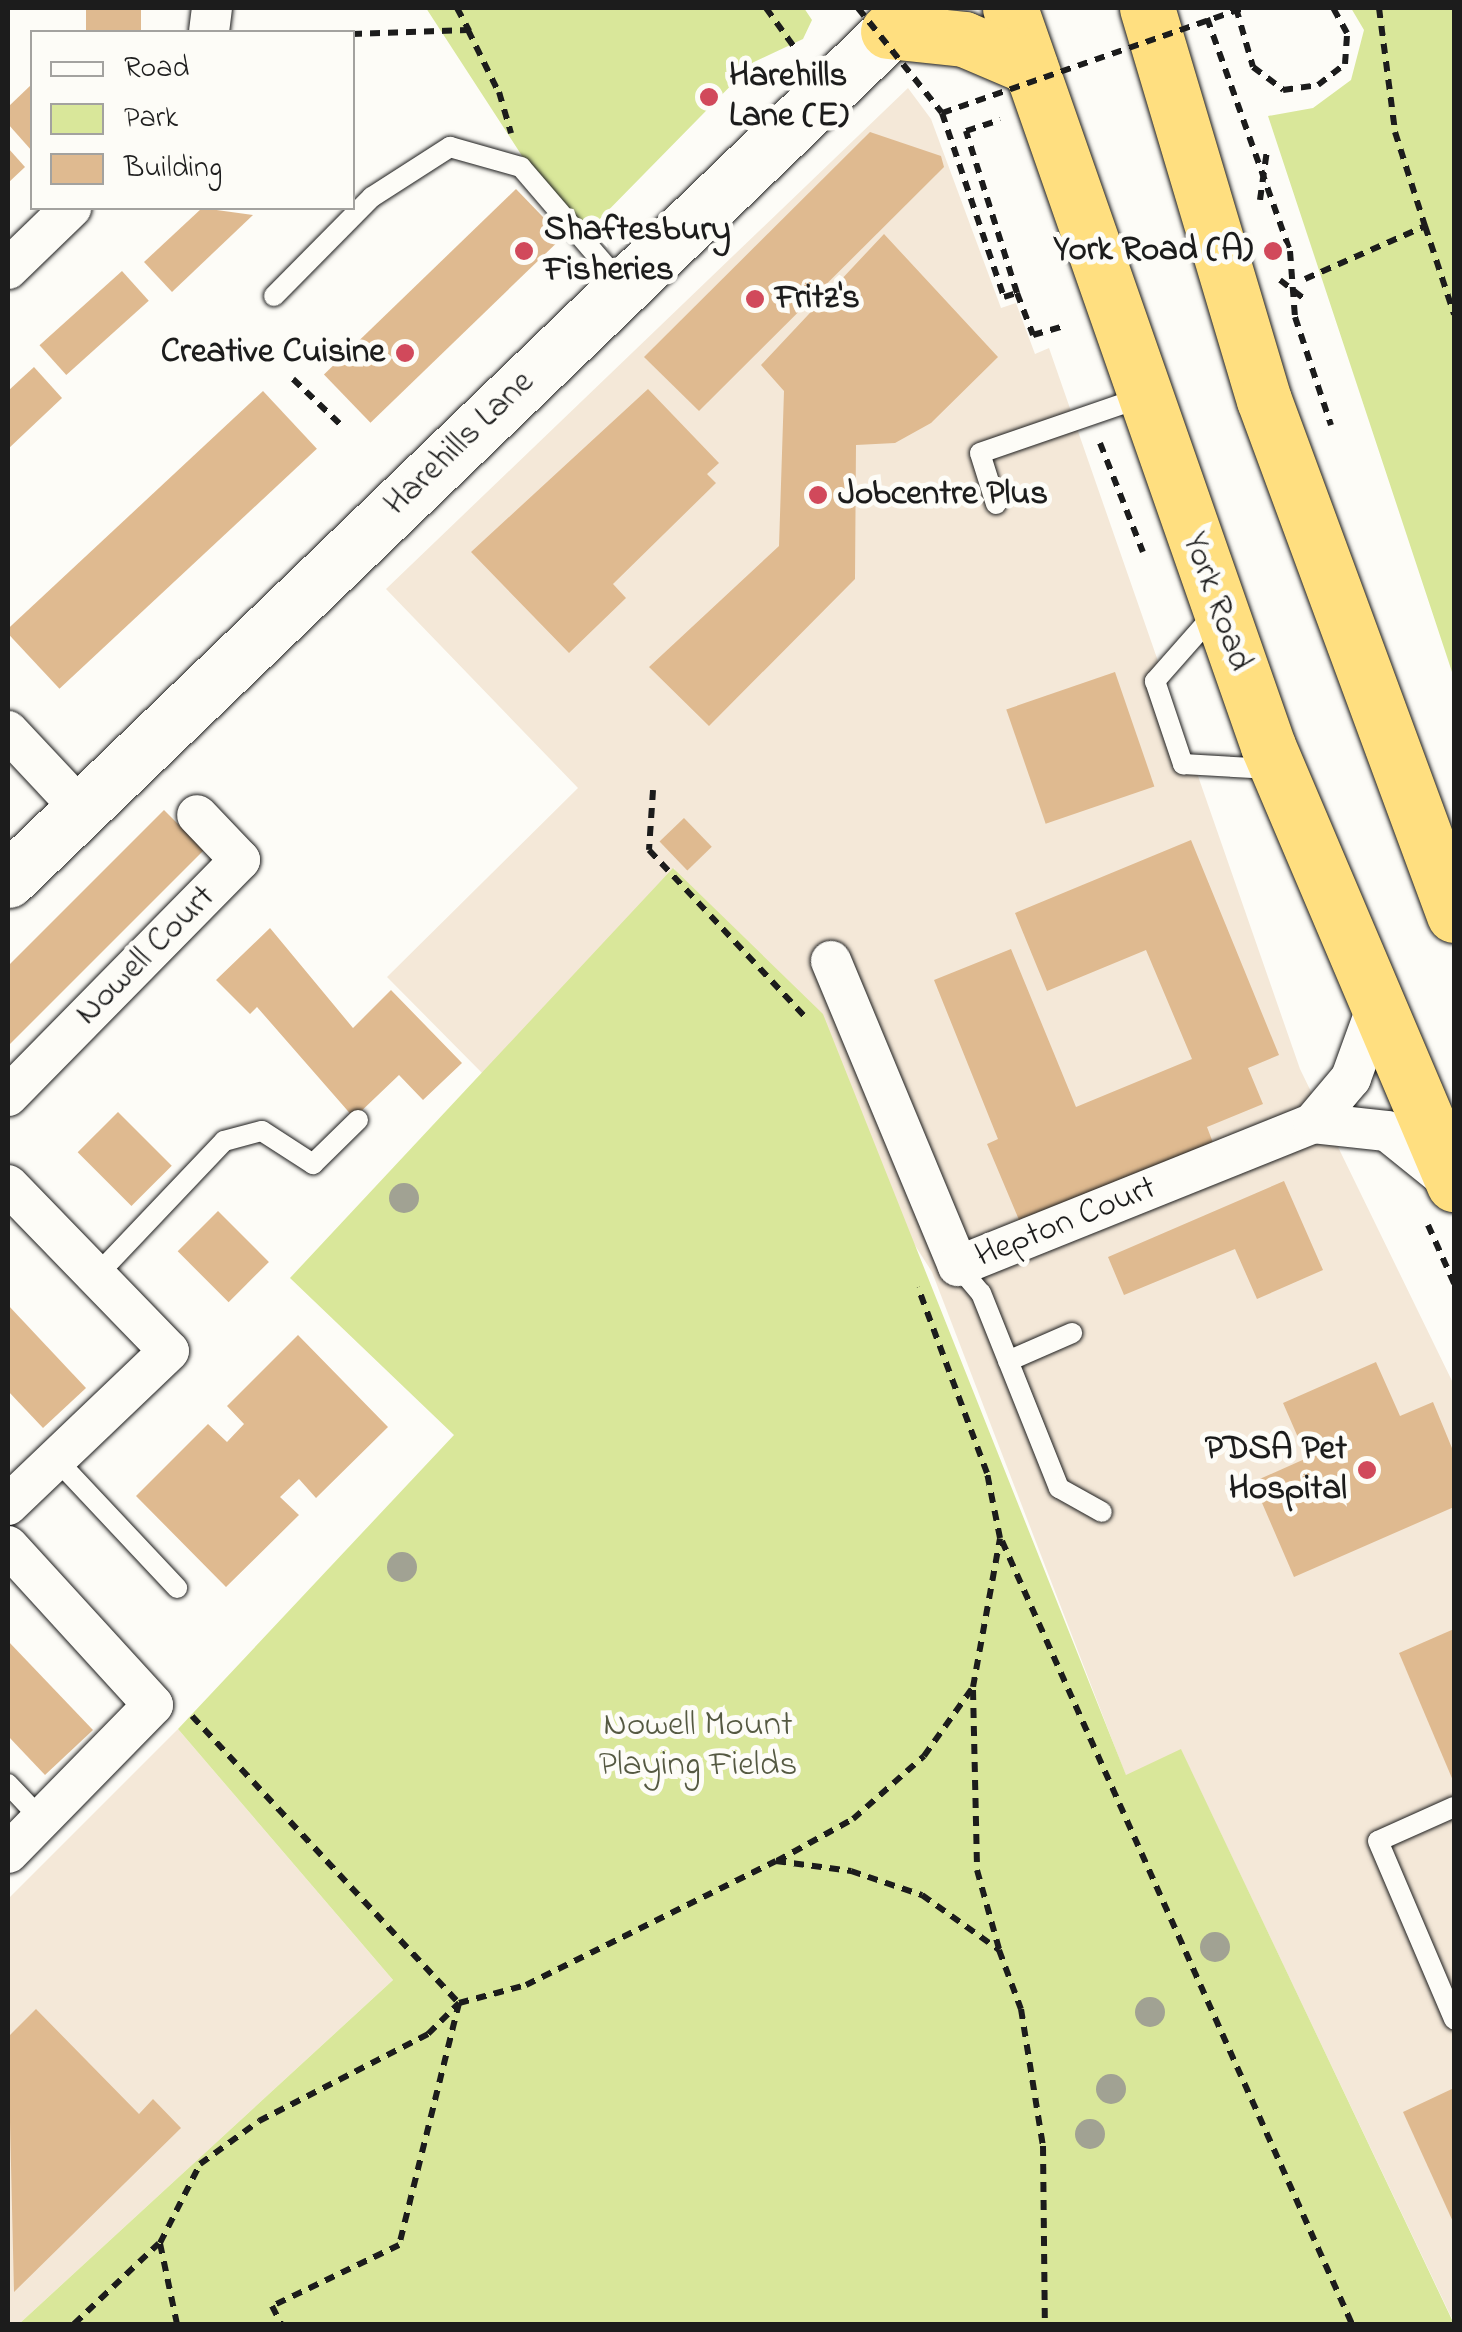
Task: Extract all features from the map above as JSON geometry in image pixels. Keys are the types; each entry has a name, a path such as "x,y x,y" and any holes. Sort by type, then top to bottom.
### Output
{"highway":[{"name":"York Road","path":"1010,8 1143,397 1278,770 1454,1185"},
{"path":"1147,8 1264,400 1454,915"},
{"path":"887,15 964,38 1030,67"}],"main road":[{"name":"Harehills Lane","path":"8,880 623,286 887,15"}],"street":[{"path":"8,269 69,210"},
{"path":"8,731 81,809"},
{"name":"Nowell Court","path":"8,1096 240,860 197,815"},
{"name":"Hepton Court","path":"831,961 958,1266 1313,1123 1351,1078 1377,1006"},
{"name":"Hepton Court","path":"1313,1123 1387,1131 1454,1185"},
{"path":"8,1185 169,1351 8,1505"},
{"path":"8,1546 153,1705 8,1853"}],"lane":[{"path":"274,296 372,196 450,147 521,168 623,286"},
{"path":"996,504 980,453 1143,397"},
{"path":"1218,608 1155,682 1183,764 1278,770"},
{"path":"96,1276 224,1141 262,1131 313,1164 358,1120"},
{"path":"958,1266 981,1294 1059,1488 1102,1512"},
{"path":"1008,1361 1072,1333"},
{"path":"56,1458 177,1588"},
{"path":"8,1784 41,1819"},
{"path":"1454,1808 1378,1840 1454,2019"}],"path":[{"path":"458,8 500,95 521,168"},
{"path":"766,8 802,58"},
{"path":"1203,8 1290,250 1292,289 1332,430"},
{"path":"1236,8 1248,48 1264,81 1283,90 1318,86 1345,64 1346,33 1334,8"},
{"path":"942,113 1244,8"},
{"path":"1380,8 1395,132 1454,314"},
{"path":"887,15 942,113 1004,297 1017,293"},
{"path":"355,34 468,30"},
{"path":"966,132 1034,335 1065,326"},
{"path":"1259,194 1267,150"},
{"path":"1305,279 1425,226"},
{"path":"1280,279 1307,300"},
{"path":"293,378 343,428"},
{"path":"1090,416 1145,558"},
{"path":"653,790 649,850 818,1032"},
{"path":"914,1275 987,1474 1000,1538 1352,2324"},
{"path":"1000,1538 973,1688 977,1870 1020,2009 1043,2146 1046,2324"},
{"path":"74,2324 160,2243 200,2164 259,2121 428,2034 459,2003 526,1984 776,1861 881,1794 924,1756 973,1688"},
{"path":"153,1705 191,1714 459,2003"},
{"path":"776,1861 851,1871 922,1896 999,1950"},
{"path":"281,2324 272,2306 399,2245 459,2003"},
{"path":"160,2243 176,2324"}],"shaded area":[{"path":"908,88 931,119 1001,308 1016,303 1035,354 1049,348 1300,1069 1454,1385 1454,2323 1181,1750 1126,1776 932,1272 674,868 486,1077 387,977 578,788 386,589"},
{"path":"178,1729 393,1980 19,2324 8,2324 8,1899"}],"green space":[{"path":"426,8 804,8 812,20 803,39 754,62 588,231 526,162"},
{"path":"1351,8 1454,8 1454,678 1268,116 1313,108 1351,80 1364,30"},
{"name":"Nowell Mount Playing Fields","path":"673,868 823,1014 1126,1775 1181,1749 1454,2324 19,2324 393,1980 178,1729 454,1435 290,1278"}],"building":[{"path":"86,8 141,8 141,30 86,30"},
{"path":"30,86 30,149 8,124 8,107"},
{"path":"870,132 941,156 944,167 699,411 644,357"},
{"path":"8,148 25,167 8,183"},
{"path":"516,189 563,237 370,423 324,374"},
{"path":"200,210 253,215 172,292 144,262"},
{"name":"Jobcentre Plus","path":"884,234 998,357 931,423 895,443 856,445 855,579 709,726 649,667 779,546 784,391 761,365"},
{"path":"122,271 149,301 66,375 40,345"},
{"path":"34,367 62,398 8,449 8,391"},
{"path":"648,389 719,463 707,474 716,483 613,584 626,598 569,653 471,552"},
{"path":"263,391 317,449 59,689 8,634 8,629"},
{"path":"1115,672 1154,786 1046,824 1006,709"},
{"path":"164,810 204,850 8,1046 8,966"},
{"path":"684,818 712,847 687,870 660,842"},
{"path":"1191,840 1279,1055 1248,1068 1263,1104 1207,1127 1215,1148 1022,1227 987,1144 998,1139 934,980 1011,949 1076,1107 1192,1059 1146,950 1047,991 1015,913"},
{"path":"270,928 353,1028 391,990 462,1063 423,1100 399,1075 354,1118 257,1007 250,1014 216,980"},
{"path":"118,1112 172,1166 131,1206 78,1152"},
{"path":"1284,1181 1323,1270 1257,1299 1235,1249 1124,1295 1108,1257"},
{"path":"218,1211 269,1262 229,1302 178,1251"},
{"path":"8,1305 86,1388 43,1428 8,1391"},
{"path":"298,1335 388,1427 316,1498 299,1479 280,1497 299,1515 226,1587 136,1496 208,1424 227,1442 244,1424 227,1406"},
{"name":"PDSA Pet Hospital","path":"1376,1362 1400,1416 1433,1402 1454,1453 1454,1507 1294,1577 1253,1482 1307,1458 1283,1403"},
{"path":"1454,1629 1454,1783 1399,1653"},
{"path":"8,1641 93,1730 45,1775 8,1736"},
{"path":"36,2009 139,2114 153,2099 181,2128 14,2292 8,2037"},
{"path":"1454,2088 1454,2224 1403,2112"}],"place":[{"name":"Harehills Lane (E)","path":"709,97"},
{"name":"Shaftesbury Fisheries","path":"524,251"},
{"name":"York Road (A)","path":"1273,251"},
{"name":"Fritz's","path":"755,299"},
{"name":"Creative Cuisine","path":"405,353"},
{"name":"Jobcentre Plus","path":"818,495"},
{"name":"PDSA Pet Hospital","path":"1367,1470"}]}
